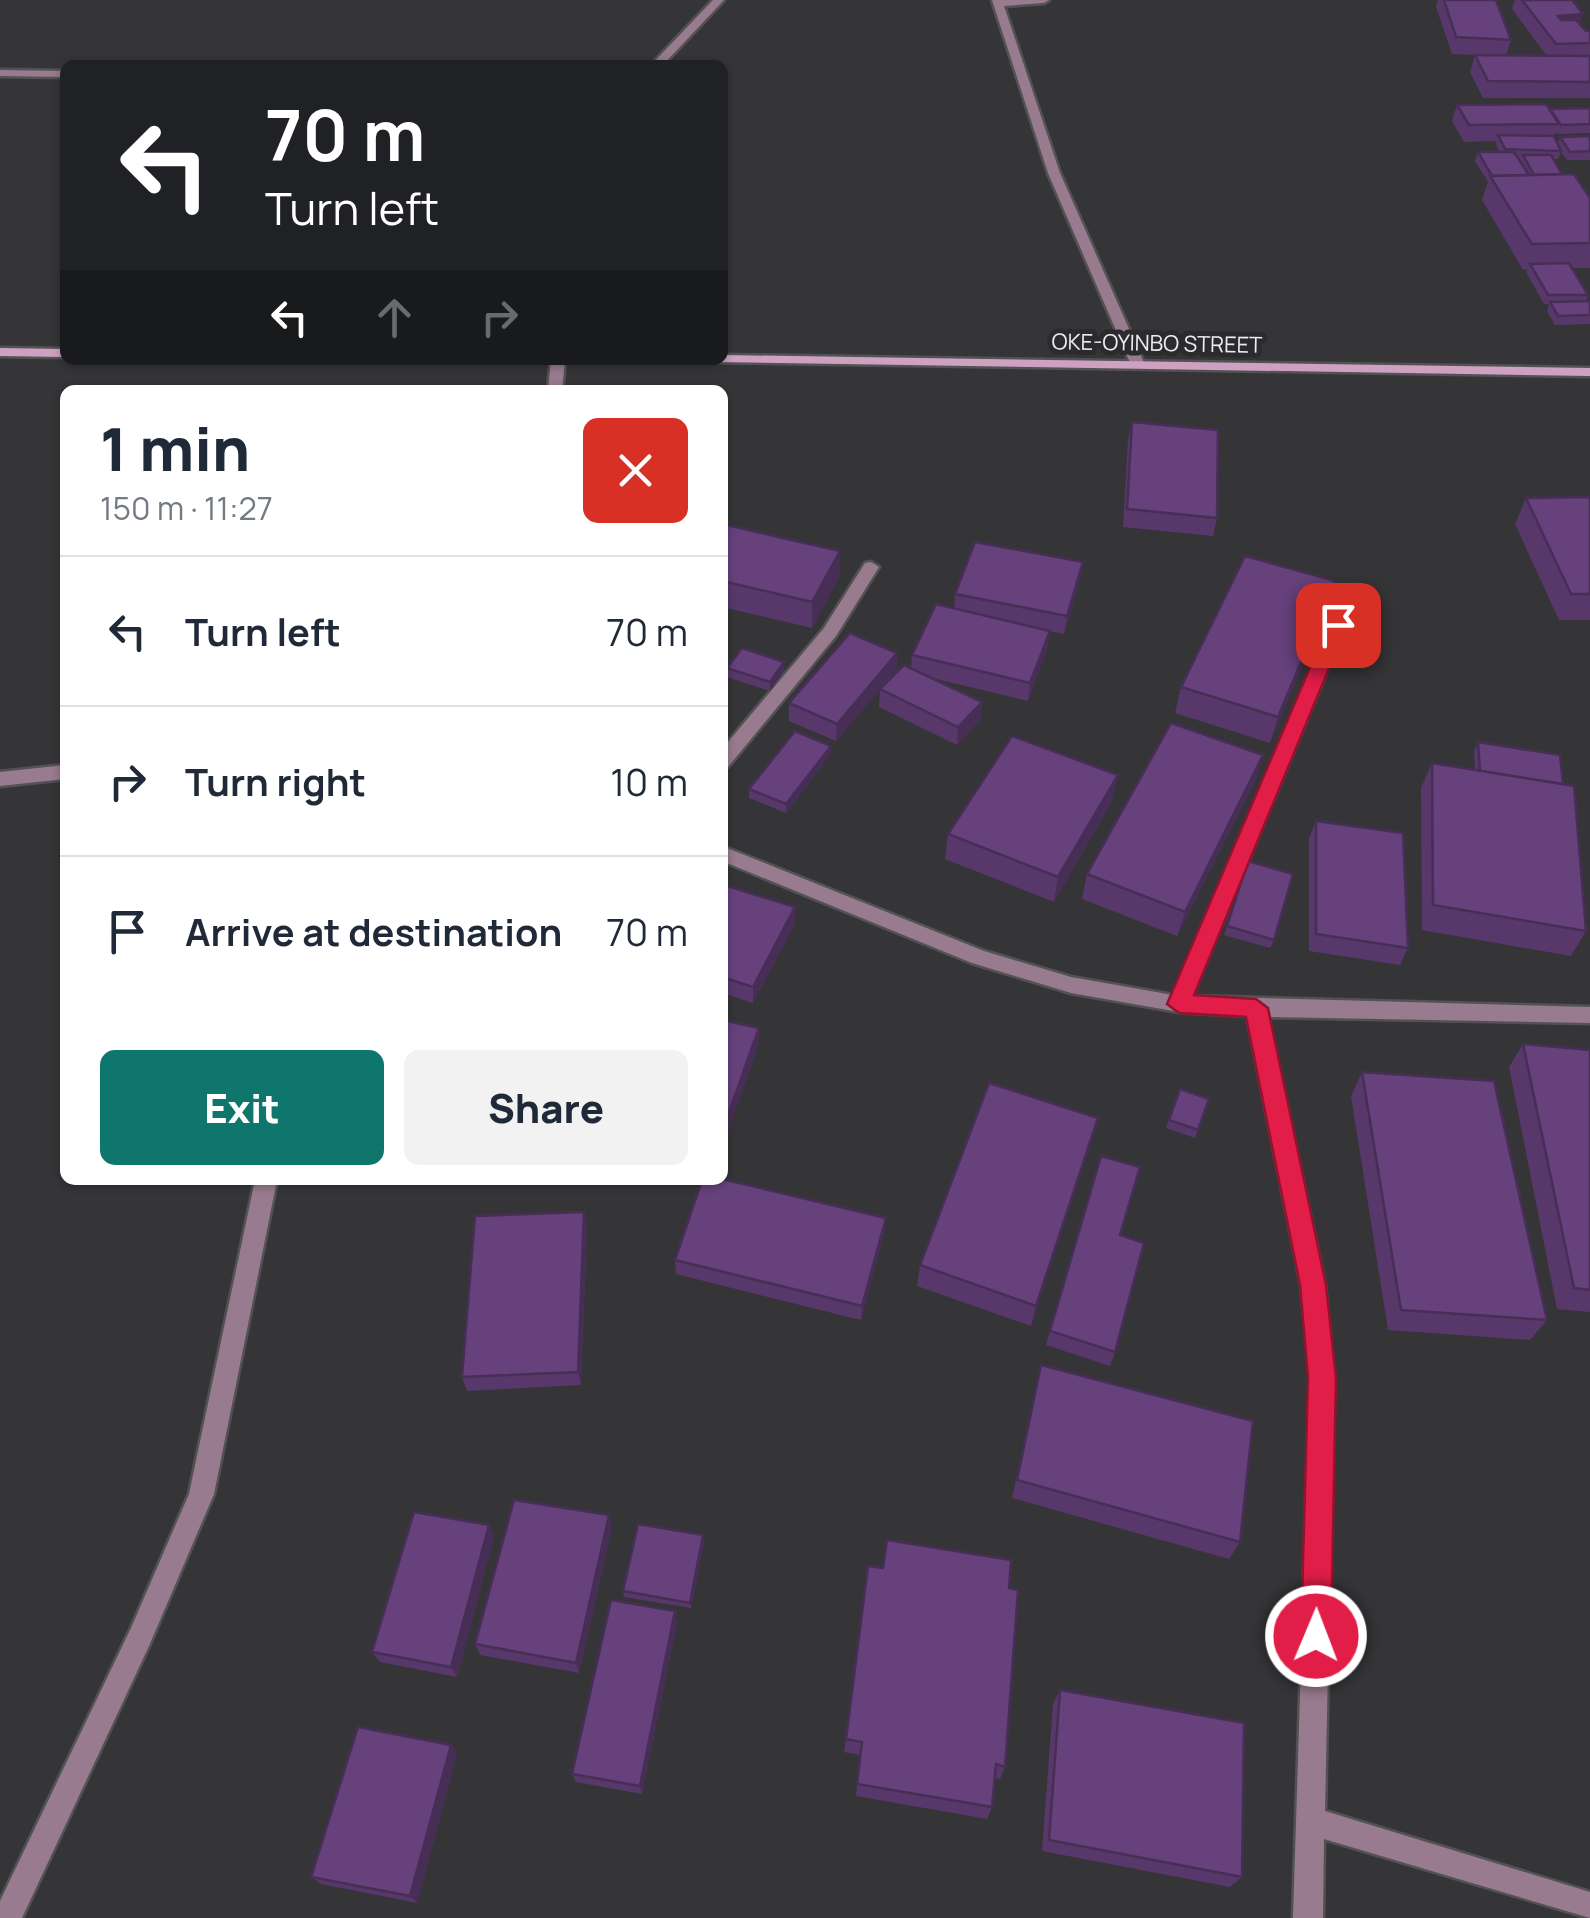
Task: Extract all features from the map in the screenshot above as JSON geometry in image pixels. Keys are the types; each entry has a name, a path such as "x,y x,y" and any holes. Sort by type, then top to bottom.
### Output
{"main road":[{"path":"0,352 60,353"},
{"name":"OKE-OYINBO STREET","path":"728,359 1590,372"}],"street":[{"path":"662,60 719,0"},
{"path":"1044,0 997,1 1054,173 1138,365"},
{"path":"0,73 60,74"},
{"path":"728,755 830,632 871,567"},
{"path":"1179,1004 1338,625"},
{"path":"0,779 60,773"},
{"path":"728,855 979,957 1071,986 1179,1004 1590,1016"},
{"path":"1256,1008 1313,1285 1322,1377 1308,1918"},
{"path":"7,1918 140,1636 200,1494 265,1185"},
{"path":"1311,1821 1590,1906"}],"building":[{"path":"1444,0 1496,0 1511,40 1456,37"},
{"path":"1522,0 1572,0 1583,14 1558,16 1561,20 1576,20 1590,31 1590,43 1556,44"},
{"path":"1475,55 1590,56 1590,82 1488,81"},
{"path":"1546,104 1559,124 1469,125 1457,105"},
{"path":"1590,108 1590,124 1561,125 1550,109"},
{"path":"1498,135 1554,136 1561,151 1505,149"},
{"path":"1590,136 1590,151 1570,152 1560,137"},
{"path":"1478,152 1514,152 1529,175 1492,176"},
{"path":"1523,155 1551,155 1562,174 1534,175"},
{"path":"1574,174 1590,198 1590,243 1532,244 1490,176"},
{"path":"1569,263 1588,295 1548,295 1530,264"},
{"path":"1590,301 1590,315 1558,316 1550,302"},
{"path":"1132,422 1218,430 1217,518 1127,509"},
{"path":"1590,497 1590,594 1571,594 1526,498"},
{"path":"728,525 840,551 812,602 728,582"},
{"path":"975,542 1083,562 1067,616 955,594"},
{"path":"1245,556 1335,581 1278,717 1181,687"},
{"path":"936,604 1050,631 1030,683 912,655"},
{"path":"850,633 897,653 837,724 789,703"},
{"path":"742,648 784,662 770,682 728,667"},
{"path":"904,665 982,702 958,727 880,689"},
{"path":"1171,723 1263,755 1185,912 1087,874"},
{"path":"795,731 831,746 786,804 749,789"},
{"path":"1012,736 1118,775 1058,877 948,834"},
{"path":"1478,742 1560,755 1563,784 1480,771"},
{"path":"1432,763 1574,786 1586,931 1433,905"},
{"path":"1316,821 1403,833 1408,948 1316,934"},
{"path":"1248,861 1293,874 1274,940 1227,926"},
{"path":"728,886 795,907 753,987 728,979"},
{"path":"728,1021 759,1028 728,1115"},
{"path":"1523,1044 1590,1050 1590,1290 1574,1288"},
{"path":"1362,1072 1494,1081 1547,1320 1401,1310"},
{"path":"989,1083 1098,1118 1036,1306 920,1265"},
{"path":"1180,1089 1209,1099 1198,1130 1169,1120"},
{"path":"1101,1156 1140,1167 1120,1235 1144,1243 1115,1352 1050,1331"},
{"path":"728,1180 886,1218 862,1306 675,1260 700,1185 728,1185"},
{"path":"584,1212 578,1372 462,1377 475,1216"},
{"path":"1041,1365 1253,1421 1240,1542 1017,1480"},
{"path":"514,1500 609,1515 576,1663 475,1644"},
{"path":"414,1512 489,1525 451,1667 372,1652"},
{"path":"638,1524 703,1535 690,1603 623,1591"},
{"path":"887,1540 1011,1560 1009,1588 1018,1590 1005,1767 996,1764 992,1807 857,1784 862,1742 846,1739 868,1566 883,1568"},
{"path":"611,1600 675,1611 640,1786 572,1774"},
{"path":"1060,1690 1244,1723 1242,1877 1049,1840"},
{"path":"358,1727 451,1745 410,1896 311,1877"}],"route":[{"path":"1316,1636 1322,1377 1313,1285 1256,1008 1179,1004 1338,625"}]}
